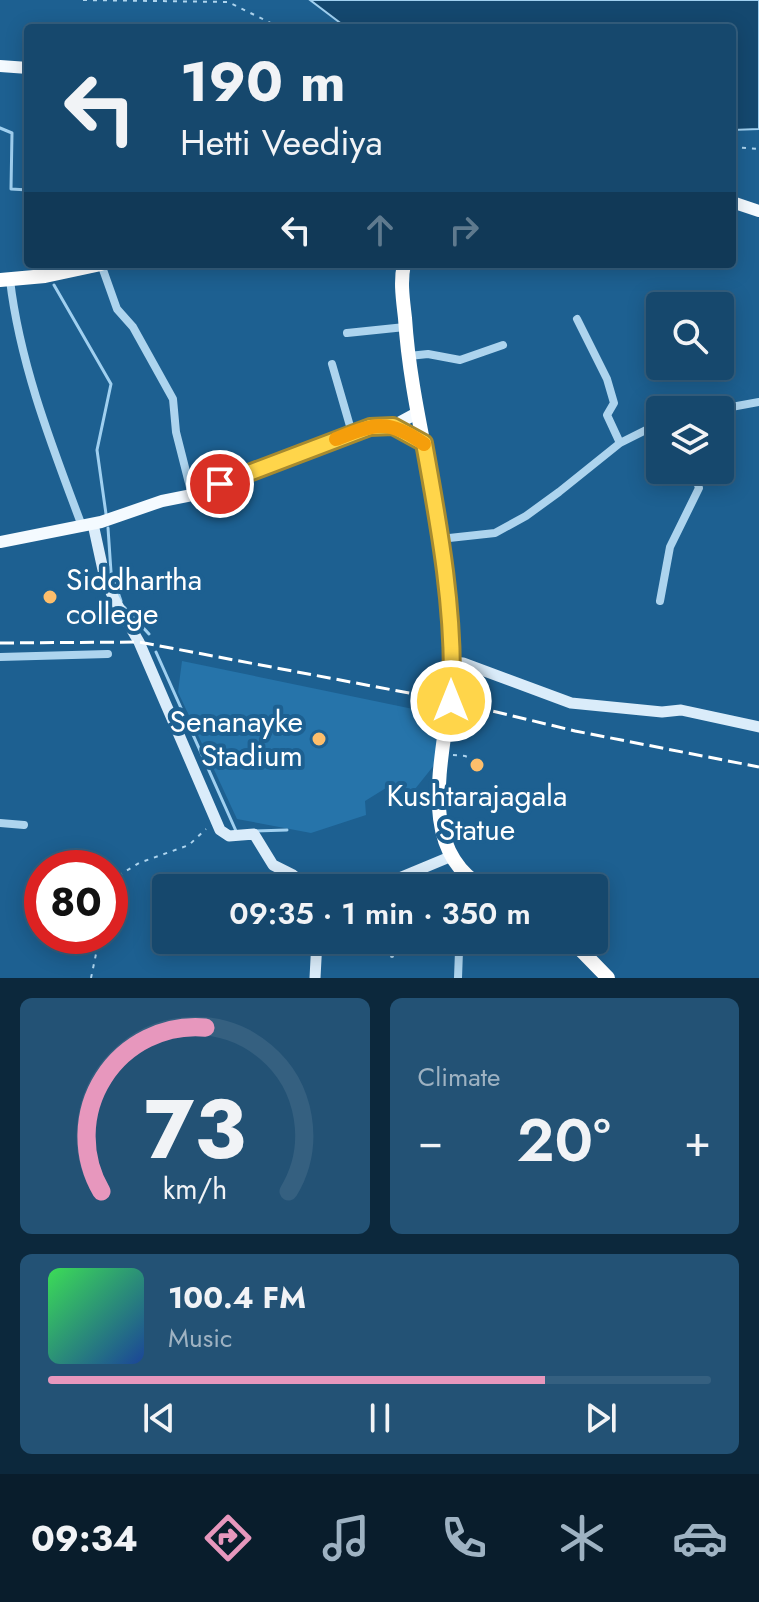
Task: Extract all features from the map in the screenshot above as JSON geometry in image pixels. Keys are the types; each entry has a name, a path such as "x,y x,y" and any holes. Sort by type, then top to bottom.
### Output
{"highway":[{"path":"5,280 83,268"},
{"path":"403,268 401,287 405,327 440,539 451,662 451,701 437,784 437,803 452,856 466,874"},
{"path":"585,954 608,978"}],"main road":[{"path":"0,66 24,68"},
{"path":"736,203 759,211"},
{"path":"0,542 92,524 162,501 192,495 352,433 377,426 393,426 417,413"},
{"path":"393,426 424,443"}],"street":[{"path":"102,268 117,309 133,327 173,399 176,432 192,495"},
{"path":"5,280 34,391 92,524 105,579 139,642 220,830 229,836 254,834 273,865 291,874"},
{"path":"577,319 607,379 614,403 607,415 620,443"},
{"path":"347,333 405,327"},
{"path":"409,356 428,354 460,360 503,345"},
{"path":"332,364 352,433"},
{"path":"734,407 759,402"},
{"path":"440,539 495,533 526,516 620,443 646,430"},
{"path":"660,601 670,547 699,488 698,484"},
{"path":"0,657 108,654"},
{"path":"451,662 463,663 571,703 662,712 681,710 759,727"},
{"path":"0,823 24,825"},
{"path":"409,874 452,856"},
{"path":"315,978 316,954"},
{"path":"458,978 459,954"}],"path":[{"path":"83,0 228,1 273,24"},
{"path":"736,147 759,149"},
{"path":"443,755 465,756 480,762"},
{"path":"128,870 189,845 216,820"},
{"path":"91,978 96,954"}],"shaded area":[{"path":"310,0 759,0 759,129 736,130 736,24 342,24"},
{"name":"Senanayke Stadium","path":"182,661 442,715 435,764 411,794 386,788 365,801 366,815 311,833 237,819 178,692"}],"waterway":[{"path":"0,128 12,133 11,189 24,190"},
{"path":"54,285 111,384 97,450 106,514"},
{"path":"108,528 111,572 121,601"},
{"path":"124,607 149,634"},
{"path":"156,652 236,831"},
{"path":"255,831 287,830"}],"railway":[{"path":"0,643 139,642 451,701 575,731 759,767"}],"slow traffic":[{"path":"336,439 370,427 393,426 424,444"}],"place":[{"name":"Siddhartha college","path":"50,597"},
{"name":"Senanayke Stadium","path":"319,739"},
{"name":"Kushtarajagala Statue","path":"477,765"}],"route":[{"path":"220,484 370,427 393,426 424,443 445,581 451,701"}]}
